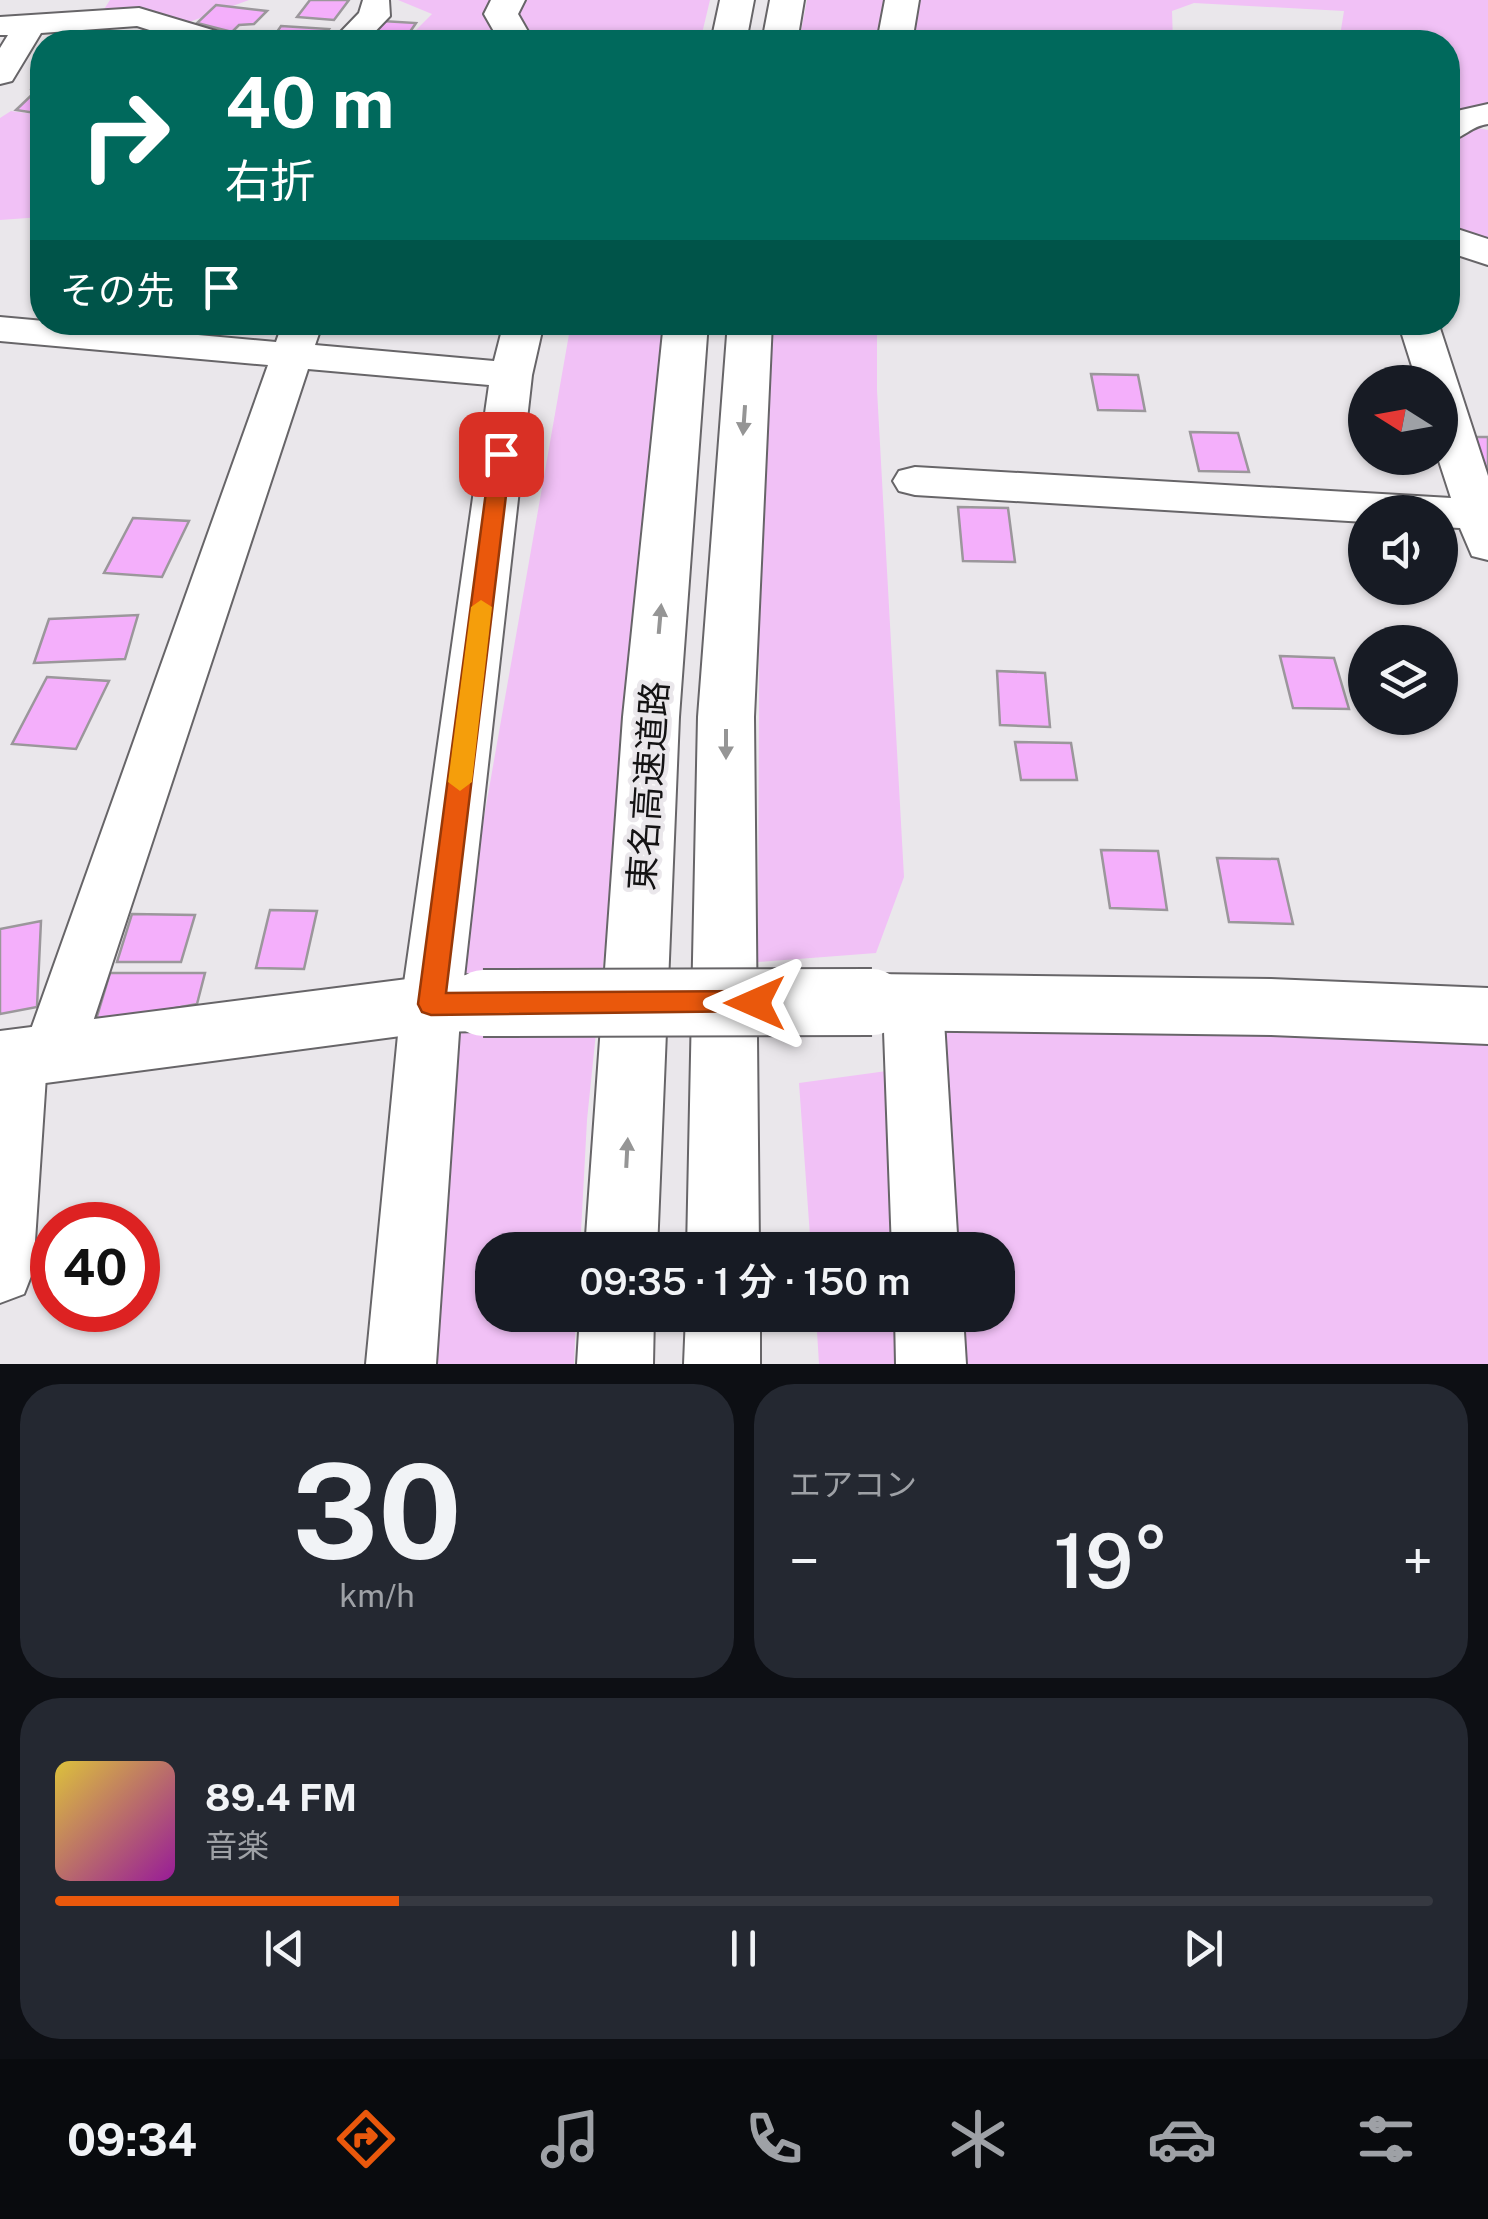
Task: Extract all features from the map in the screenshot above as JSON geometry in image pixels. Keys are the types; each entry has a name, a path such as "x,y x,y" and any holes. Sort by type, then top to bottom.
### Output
{"main road":[{"path":"508,0 501,14 510,30"},
{"path":"731,30 737,0"},
{"path":"782,30 787,0"},
{"path":"897,30 902,0"},
{"path":"1460,242 1488,253"},
{"name":"東名高速道路","path":"622,1232 651,717 685,335"},
{"name":"東名高速道路","path":"723,1232 726,717 749,335"},
{"path":"23,1056 457,1004 1271,1007 1488,1016"},
{"path":"614,1364 616,1332"},
{"path":"722,1364 723,1332"}],"street":[{"path":"359,30 374,16 376,4"},
{"path":"0,74 15,25 139,17 180,30"},
{"path":"1460,119 1488,114"},
{"path":"0,329 30,330"},
{"path":"179,335 298,339 511,375"},
{"path":"401,1364 457,1004 511,375 521,335"},
{"path":"1422,335 1431,365"},
{"path":"0,1271 23,1056 298,339"},
{"path":"915,481 1485,525 1458,446"},
{"path":"892,1003 923,1232"},
{"path":"929,1332 931,1364"}],"shaded area":[{"path":"110,0 249,0 184,24 99,17"},
{"path":"398,0 710,0 703,30 416,30 432,14"},
{"path":"807,0 1488,0 1488,112 1460,113 1460,30 1341,30 1344,11 1194,3 1172,11 1173,30 801,30"},
{"path":"11,111 30,113 30,218 0,220 0,118"},
{"path":"1466,126 1488,130 1488,241 1460,231 1460,131"},
{"path":"569,335 668,335 587,1120 581,1232 475,1232 475,1332 575,1332 574,1364 408,1364 458,965"},
{"path":"769,335 877,335 904,877 876,953 758,962 760,454"},
{"path":"944,1004 1488,1024 1488,1364 819,1364 817,1332 1015,1332 1015,1232 810,1232 799,1083 916,1067"}],"building":[{"path":"310,0 349,0 334,20 297,17"},
{"path":"216,5 267,11 254,24 239,25 234,30 197,23"},
{"path":"382,21 416,23 411,30 376,30"},
{"path":"281,26 329,29 328,30 278,30"},
{"path":"30,97 30,112 16,110"},
{"path":"1091,374 1138,375 1145,411 1098,410"},
{"path":"1190,432 1238,433 1249,472 1199,471"},
{"path":"1473,437 1488,437 1488,472"},
{"path":"958,507 1008,508 1015,562 963,561"},
{"path":"133,518 189,521 162,577 104,573"},
{"path":"138,615 125,659 34,663 49,619"},
{"path":"1280,656 1334,658 1348,709 1293,708"},
{"path":"997,671 1045,673 1050,727 1000,725"},
{"path":"47,677 109,681 76,749 12,744"},
{"path":"1015,742 1071,743 1077,780 1021,780"},
{"path":"1101,850 1158,851 1167,910 1110,908"},
{"path":"1217,858 1278,859 1293,924 1229,922"},
{"path":"270,910 317,911 304,969 256,968"},
{"path":"132,914 195,915 181,962 117,962"},
{"path":"41,921 37,1007 0,1014 0,929"},
{"path":"110,973 205,973 197,1004 95,1023"}],"slow traffic":[{"path":"460,782 481,607"}],"route":[{"path":"501,454 431,1004 755,1003"}]}
